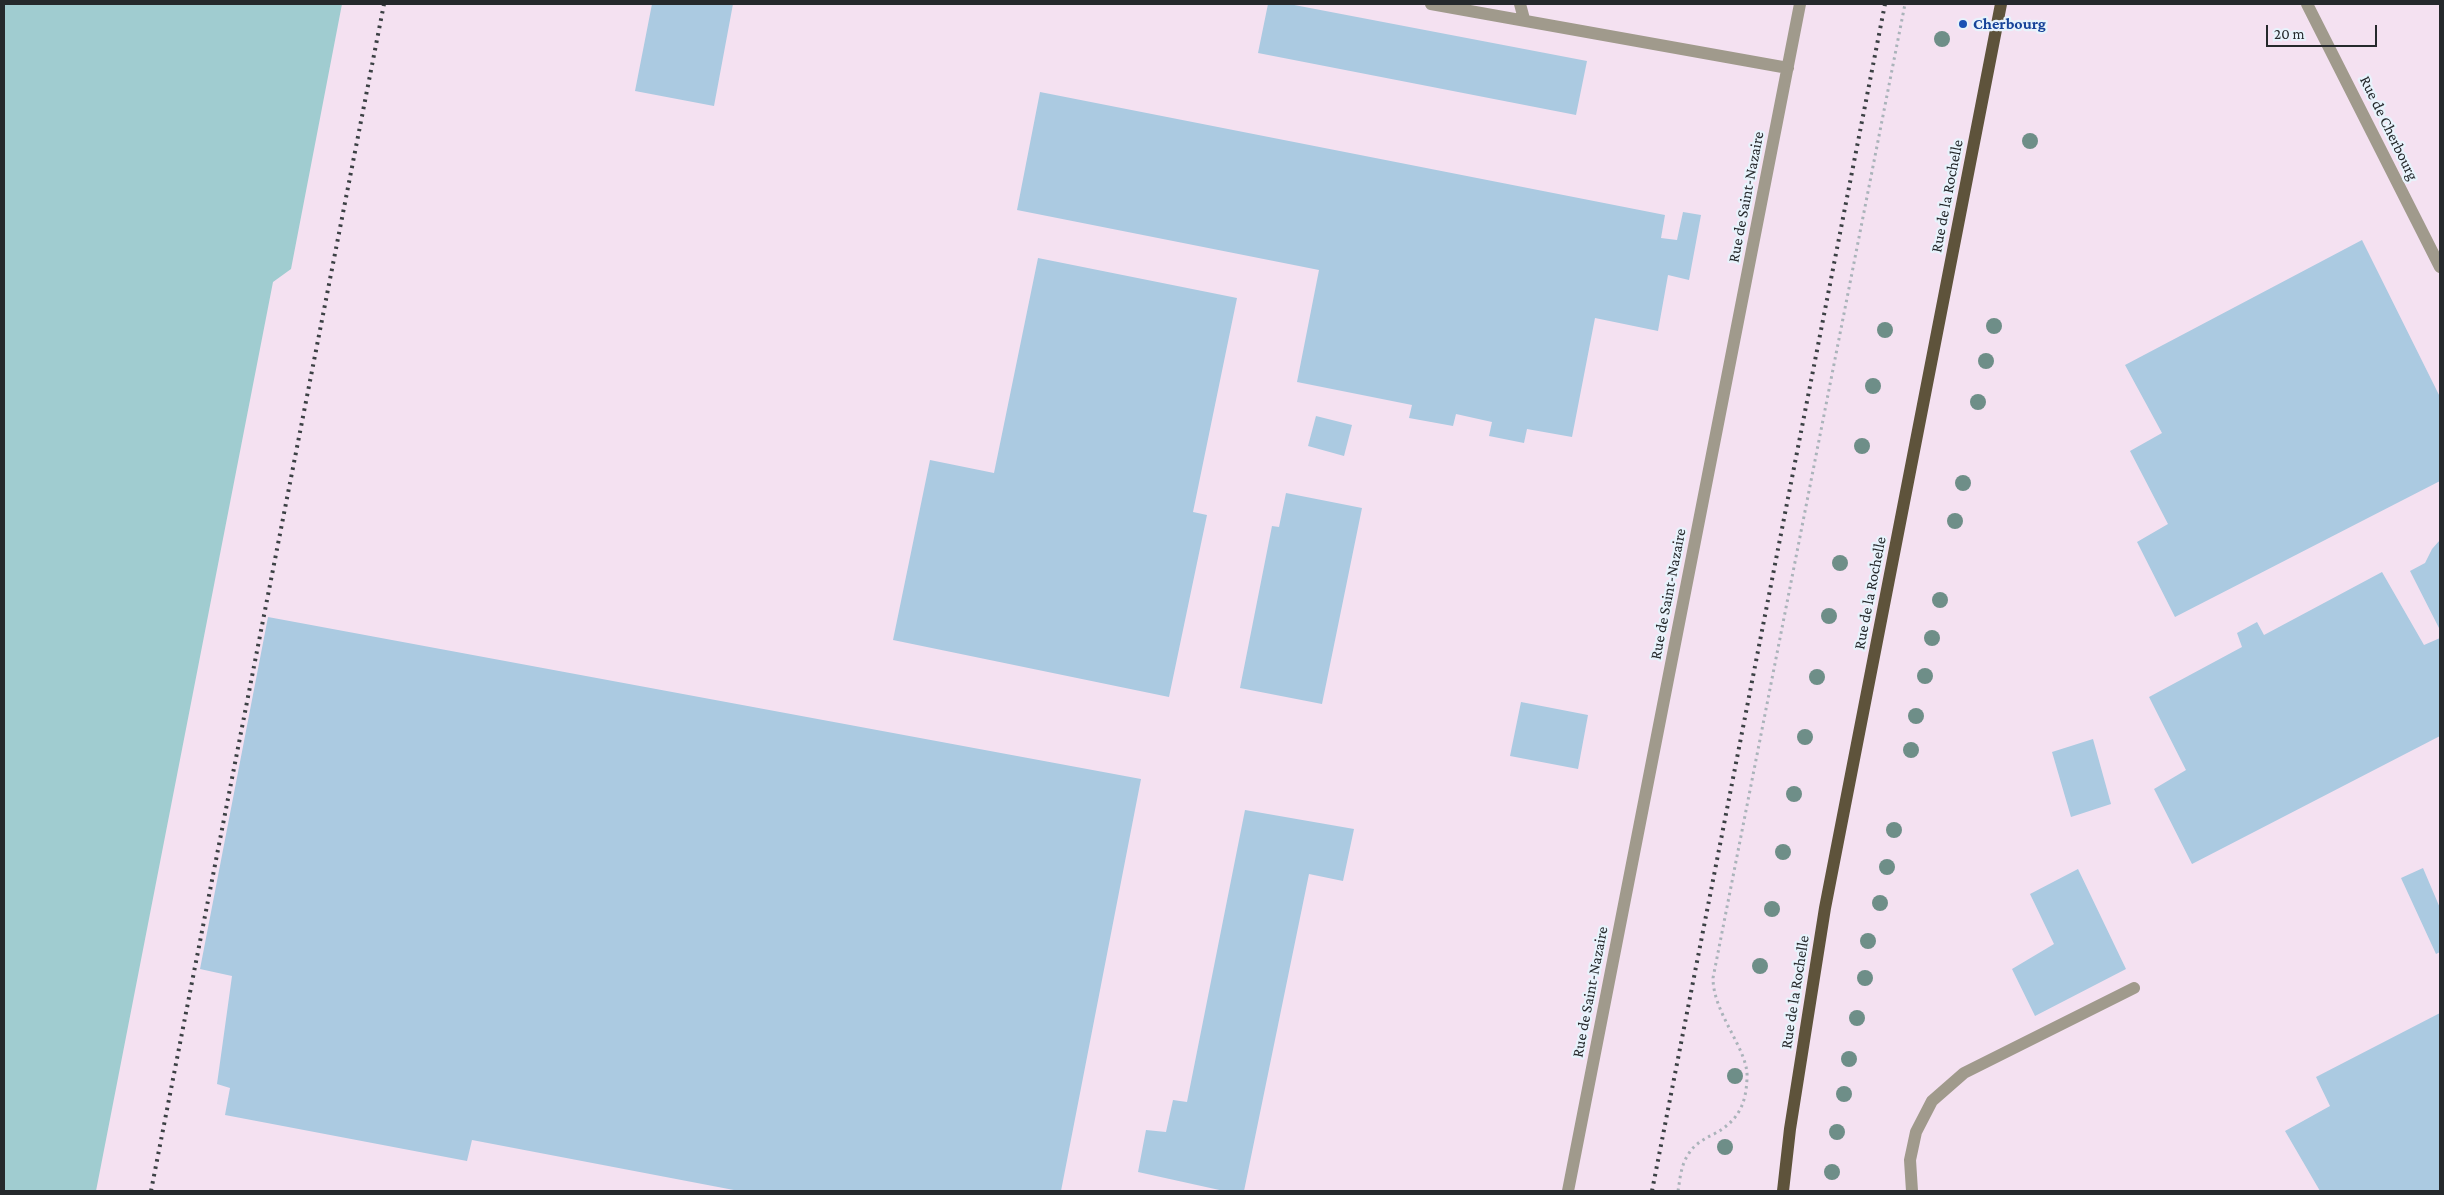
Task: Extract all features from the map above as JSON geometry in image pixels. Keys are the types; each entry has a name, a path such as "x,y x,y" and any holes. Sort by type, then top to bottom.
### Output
{"main road":[{"name":"Rue de la Rochelle","path":"1783,1191 1790,1129 1825,908 2001,4"}],"street":[{"path":"1431,4 1524,19 1788,68"},
{"path":"1520,4 1524,19"},
{"name":"Rue de Saint-Nazaire","path":"1568,1191 1800,4"},
{"name":"Rue de Cherbourg","path":"2307,4 2440,267"},
{"path":"1912,1191 1910,1160 1916,1132 1932,1101 1964,1073 2134,988"}],"path":[{"path":"1678,1191 1688,1153 1699,1142 1725,1127 1737,1117 1747,1078 1743,1060 1716,1000 1713,978 1905,4"}],"shaded area":[{"path":"4,4 2440,4 2440,1191 4,1191"}],"water":[{"path":"4,4 342,4 291,269 273,282 96,1191 4,1191"}],"building":[{"path":"652,4 733,4 714,106 635,91"},
{"path":"1268,4 1289,4 1587,61 1576,115 1258,53"},
{"path":"1040,92 1665,215 1661,238 1677,240 1683,212 1701,215 1689,280 1668,275 1658,331 1595,318 1572,437 1527,429 1524,443 1489,436 1492,422 1456,414 1453,426 1409,418 1412,405 1297,382 1319,270 1017,210"},
{"path":"2362,240 2440,397 2440,481 2175,617 2137,542 2168,524 2130,451 2162,433 2125,365"},
{"path":"1038,258 1237,298 1193,512 1207,515 1169,697 893,640 930,460 994,473"},
{"path":"1316,416 1352,425 1344,456 1308,446"},
{"path":"1286,493 1362,508 1322,704 1240,688 1272,526 1279,527"},
{"path":"2440,540 2440,630 2410,571 2425,563 2432,549"},
{"path":"2382,572 2424,645 2440,638 2440,736 2192,864 2154,789 2186,770 2149,697 2242,647 2237,633 2257,622 2264,635"},
{"path":"268,617 1141,779 1061,1191 739,1191 472,1140 467,1161 225,1115 230,1088 217,1084 232,976 200,969"},
{"path":"1521,702 1588,715 1578,769 1510,756"},
{"path":"2093,739 2111,804 2071,817 2052,752"},
{"path":"1245,810 1354,829 1343,881 1309,874 1244,1191 1224,1191 1138,1172 1146,1130 1166,1132 1173,1100 1187,1102"},
{"path":"2423,868 2440,908 2440,952 2436,954 2401,878"},
{"path":"2078,869 2126,969 2035,1016 2012,969 2054,944 2030,894"},
{"path":"2440,1013 2440,1191 2320,1191 2285,1131 2330,1106 2316,1077"}],"railway":[{"path":"151,1191 384,4"},
{"path":"1652,1191 1885,4"}],"place":[{"name":"Cherbourg","path":"1963,24"}]}
